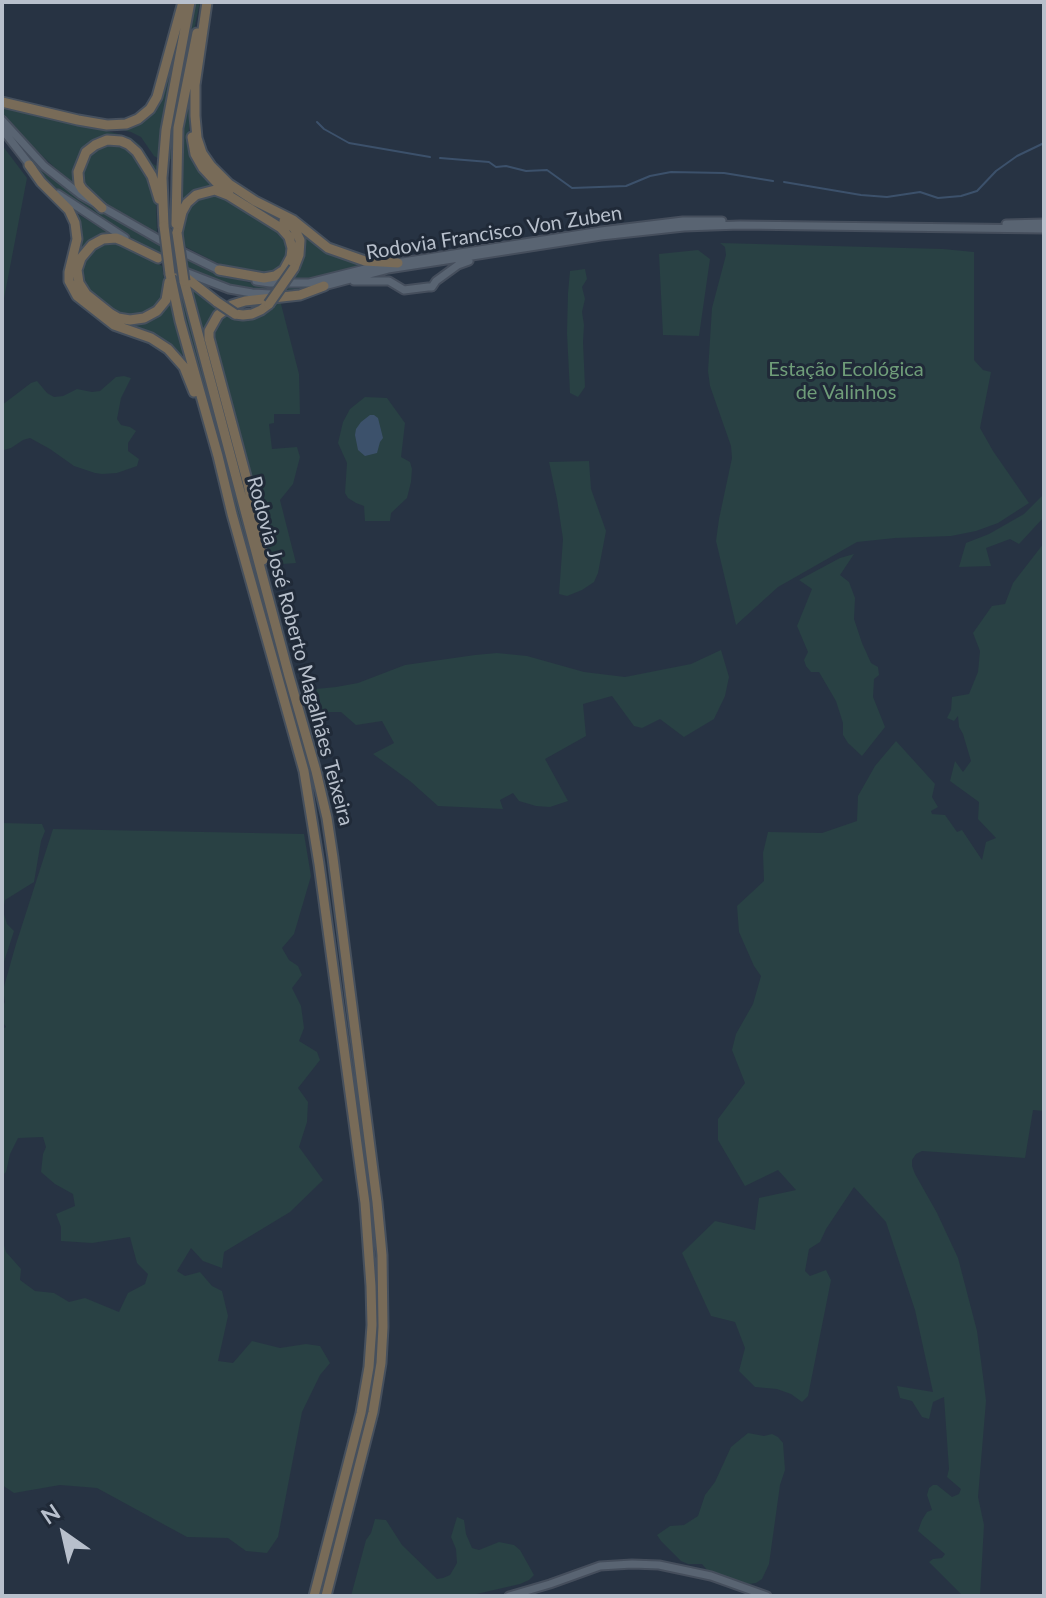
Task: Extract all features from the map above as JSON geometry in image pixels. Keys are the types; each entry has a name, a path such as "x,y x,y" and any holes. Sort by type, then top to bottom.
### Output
{"highway":[{"path":"2,102 107,125 126,124 138,119 150,109 157,97 183,2"},
{"name":"Rodovia José Roberto Magalhães Teixeira","path":"190,2 163,151 163,224 180,321 304,771 322,880 365,1203 372,1325 369,1367 361,1413 314,1596"},
{"path":"158,258 116,238 103,239 92,245 81,258 77,270 79,283 86,294 124,320 152,315 162,306 168,294 172,271 235,314 252,314 269,304 294,268 301,248 300,240 289,223 216,182 195,154 192,106 205,2"},
{"name":"Rodovia José Roberto Magalhães Teixeira","path":"205,2 181,107 176,160 177,233 184,281 327,818 382,1255 381,1363 373,1412 326,1596"},
{"path":"195,85 197,138 206,160 223,179 255,201 293,220 335,251 365,261 398,263"},
{"path":"102,208 79,184 80,163 86,152 95,145 107,140 121,141 137,152 152,176 163,224"},
{"path":"29,165 69,210 75,223 77,239 69,272 73,289 83,302 114,325 156,341 179,361 191,382 221,472"},
{"path":"177,233 187,203 196,195 215,190 281,228 292,244 291,257 284,270 275,276 264,278 219,270"},
{"path":"275,626 248,484 209,331 218,315 232,305 300,295 324,286"}],"main road":[{"name":"Rodovia Francisco Von Zuben","path":"2,120 56,176 102,208 219,270 261,282 299,284 320,281 377,266 683,221 1044,226"},
{"name":"Rodovia Francisco Von Zuben","path":"2,129 29,165 71,204 158,258 172,271 252,293 294,293 388,269 601,236 684,227 1044,226"},
{"path":"339,282 389,281 404,290 432,287 458,265 502,252"},
{"path":"509,1596 600,1566 632,1564 659,1565 711,1576 767,1596"}],"green space":[{"path":"193,2 200,2 181,92 173,159 168,159 169,124"},
{"path":"177,43 159,159 141,137 110,127 145,118"},
{"path":"193,71 189,131 191,149 222,189 210,189 180,211 182,143"},
{"path":"2,108 130,137 159,167 158,183 135,147 100,140 75,172 73,181 69,181 20,135 2,114"},
{"path":"8,131 44,170 67,189 185,258 247,282 310,286 287,291 254,291 222,284 188,270 141,245 61,193 36,168"},
{"path":"113,142 130,148 142,163 156,199 157,233 89,193 81,179 83,161 90,150"},
{"path":"2,145 27,178 2,309"},
{"path":"217,194 282,231 290,249 283,268 267,276 244,272 184,246 183,217 193,200"},
{"path":"74,212 112,234 91,242 75,280 127,322 170,299 184,353 180,358 127,328 72,283"},
{"path":"299,231 365,265 313,278 291,280 302,258"},
{"path":"119,241 162,266 166,291 158,306 144,315 119,316 91,294 80,276 81,262 99,242"},
{"name":"Estação Ecológica de Valinhos","path":"720,243 974,252 974,360 983,370 991,372 980,428 1029,503 998,523 976,531 951,536 857,542 778,587 736,625 716,541 732,458 731,446 710,386 708,371 712,308 726,255 725,247"},
{"path":"698,250 710,259 699,336 663,335 659,254"},
{"path":"585,269 587,279 582,287 585,299 582,312 585,387 578,397 570,393 568,293 570,271"},
{"path":"177,271 282,665 276,666 180,311 172,272"},
{"path":"194,287 220,309 208,327 246,485 247,503 191,289"},
{"path":"280,300 299,374 300,414 274,414 274,423 269,424 272,449 297,447 300,457 293,484 280,500 296,563 268,565 244,451 211,339 212,329 226,312 237,316"},
{"path":"116,377 131,378 121,398 117,419 121,425 136,431 128,443 128,451 139,459 137,466 117,473 95,473 74,466 30,438 11,448 4,450 2,447 2,405 31,383 37,381 54,397 77,389 100,391"},
{"path":"365,397 387,398 405,423 401,457 410,462 411,482 407,498 391,513 390,521 365,521 364,506 348,498 345,493 347,463 338,443 350,409"},
{"path":"589,461 591,489 606,531 594,582 567,596 559,594 563,539 549,462"},
{"path":"1044,494 1044,517 1019,544 1010,539 986,548 991,566 959,567 966,543 1024,514"},
{"path":"1044,543 1044,1111 1033,1110 1025,1158 922,1151 912,1160 915,1174 958,1258 977,1331 986,1401 978,1497 984,1525 980,1596 963,1596 929,1562 945,1554 918,1531 927,1512 932,1510 927,1495 929,1488 937,1485 952,1497 959,1494 961,1489 947,1477 944,1397 933,1402 929,1419 922,1417 912,1401 900,1398 897,1386 933,1392 915,1310 886,1222 854,1187 820,1242 809,1249 805,1271 810,1276 826,1270 831,1280 808,1396 802,1402 777,1389 755,1387 739,1371 745,1348 735,1322 711,1316 682,1253 715,1221 755,1230 759,1198 796,1190 778,1170 745,1186 718,1140 718,1119 745,1083 732,1050 736,1034 753,1004 761,976 739,932 737,906 764,881 763,853 768,832 822,833 857,821 858,796 875,766 896,741 935,784 932,797 938,807 931,811 932,814 945,815 957,832 962,830 982,860 986,842 996,838 978,819 979,802 950,781 955,761 963,772 971,761 958,716 954,721 947,718 952,697 969,694 978,672 980,651 973,633 992,606 1005,604 1013,583"},
{"path":"854,554 840,575 849,582 855,598 854,619 862,643 871,663 878,667 873,697 885,727 862,756 843,735 843,723 836,701 819,672 811,672 806,666 804,660 808,652 797,626 812,589 799,580"},
{"path":"721,650 729,677 725,696 714,719 684,737 660,719 642,728 634,726 612,696 583,704 586,736 545,759 568,801 550,807 519,801 513,793 500,800 503,809 438,806 373,754 394,743 382,721 356,725 341,712 323,712 316,689 358,683 405,665 475,655 497,653 527,656 584,672 625,677 691,664"},
{"path":"2,823 42,824 45,831 34,882 5,900 3,911 7,924 14,931 2,968"},
{"path":"53,829 304,834 311,876 294,934 282,948 302,975 292,988 301,1006 304,1028 299,1041 317,1052 320,1060 298,1088 308,1102 307,1122 299,1147 323,1180 290,1212 224,1252 222,1268 203,1261 191,1248 177,1271 185,1276 200,1272 212,1286 222,1291 228,1316 218,1361 233,1363 252,1341 280,1348 306,1344 320,1346 330,1363 320,1375 302,1412 278,1537 267,1553 246,1551 228,1538 187,1537 97,1488 60,1485 14,1493 2,1485 2,1238 6,1252 21,1269 20,1280 35,1291 54,1293 69,1302 85,1298 119,1312 128,1293 145,1284 148,1274 137,1263 130,1237 92,1243 61,1241 61,1227 56,1214 75,1206 73,1194 41,1172 46,1147 43,1137 18,1138 2,1176 2,1029 6,1027 2,1021 3,990"},
{"path":"748,1433 778,1437 783,1443 785,1470 780,1485 769,1564 762,1579 749,1584 721,1577 702,1564 681,1561 657,1535 670,1526 684,1525 698,1516 705,1495 715,1482 731,1447"},
{"path":"457,1517 464,1520 472,1548 479,1550 499,1542 514,1545 534,1575 520,1584 468,1596 351,1596 375,1519 386,1520 402,1545 437,1579 450,1575 457,1563 451,1537"}],"water":[{"path":"370,415 378,418 383,438 377,453 365,456 358,450 355,435 361,422"}],"waterway":[{"path":"317,122 349,143 430,157"},
{"path":"784,182 861,195 887,197 920,192 938,198 961,196 977,191 996,171 1044,143"},
{"path":"440,158 489,162 496,167 526,171 547,170 572,188 626,186 650,176 671,172 724,173 773,181"}]}
